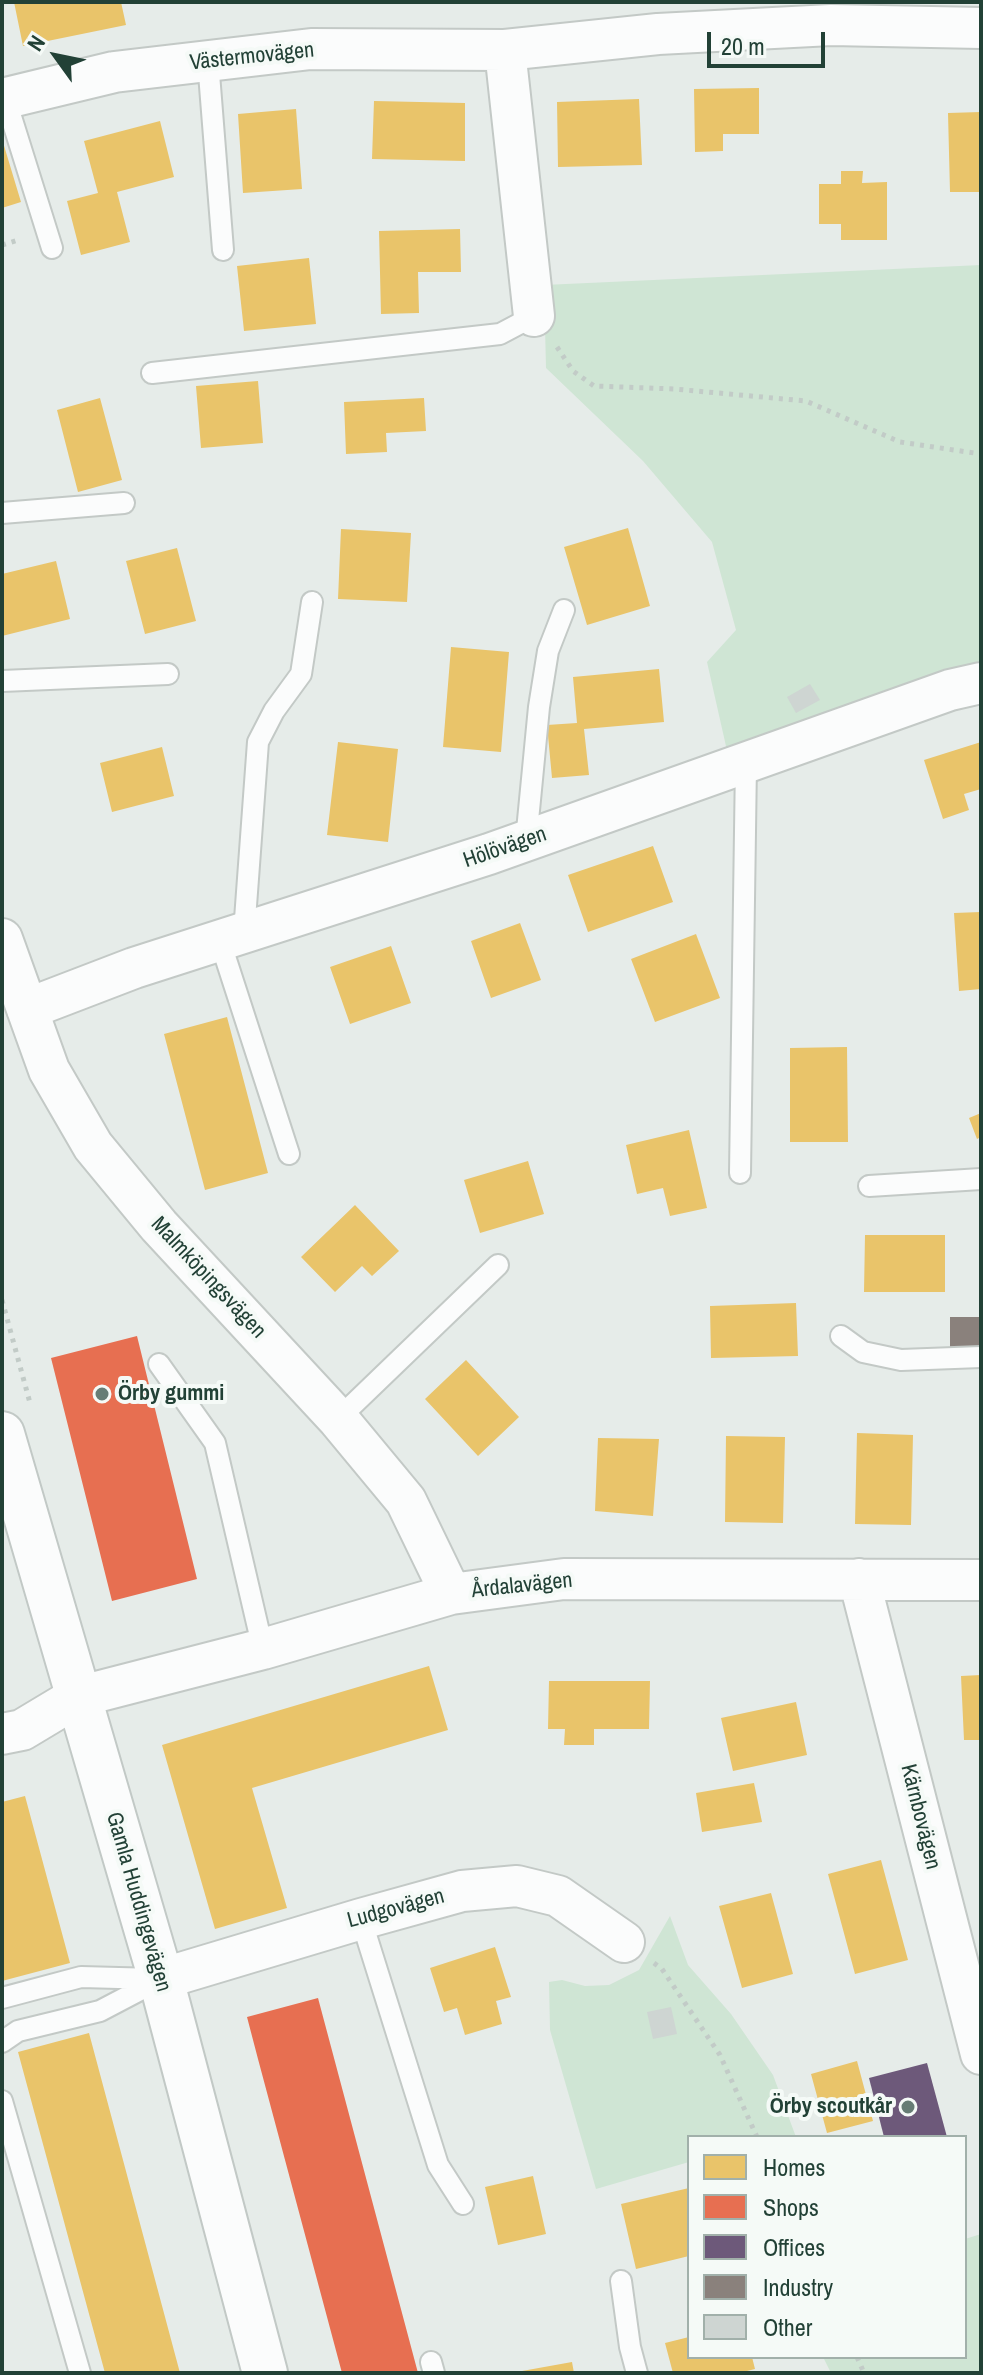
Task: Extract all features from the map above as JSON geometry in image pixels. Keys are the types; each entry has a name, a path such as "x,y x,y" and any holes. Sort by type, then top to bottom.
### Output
{"street":[{"name":"Västermovägen","path":"3,95 114,72 311,49 505,50 658,34 831,25 981,28"},
{"path":"505,50 534,316"},
{"name":"Hölövägen","path":"27,1009 134,968 526,841 950,690 981,683"},
{"name":"Malmköpingsvägen","path":"2,939 49,1070 93,1146 159,1226 338,1419 406,1501 451,1594"},
{"name":"Gamla Huddingevägen","path":"2,1434 161,1979 265,2373"},
{"name":"Årdalavägen","path":"2,1734 22,1730 77,1697 263,1649 451,1594 564,1579 981,1580"},
{"name":"Kärnbovägen","path":"859,1579 981,2054"},
{"name":"Ludgovägen","path":"161,1979 462,1891 517,1886 558,1896 624,1942"}],"lane":[{"path":"208,61 223,250"},
{"path":"3,95 52,248"},
{"path":"152,373 500,334 534,316"},
{"path":"2,513 124,503"},
{"path":"289,1154 232,937 258,742 274,711 301,674 312,602"},
{"path":"526,841 541,693 548,651 564,610"},
{"path":"2,681 168,674"},
{"path":"740,1173 746,763"},
{"path":"869,1186 981,1179"},
{"path":"338,1419 498,1265"},
{"path":"841,1336 863,1352 901,1360 981,1357"},
{"path":"159,1364 215,1443 263,1649"},
{"path":"361,1919 438,2165 463,2204"},
{"path":"2,1998 81,1977 161,1979"},
{"path":"2,2042 18,2031 100,2011 161,1979"},
{"path":"2,2101 80,2373"},
{"path":"621,2281 630,2347 637,2373"}],"path":[{"path":"534,316 573,371 594,386 674,389 806,401 900,442 981,454"},
{"path":"624,1942 662,1969 720,2055 756,2135"}],"green space":[{"path":"981,265 981,672 728,755 707,662 736,630 712,542 643,461 546,368 544,285"},
{"path":"670,1916 688,1965 731,2014 773,2075 795,2135 687,2135 687,2163 596,2189 550,2030 549,1982 562,1980 585,1986 609,1985 639,1970"},
{"path":"981,2234 981,2373 831,2373 824,2359 967,2359 967,2238"}],"building: Homes":[{"path":"14,2 121,2 126,25 23,46"},
{"path":"759,88 759,134 723,134 723,151 695,152 694,89"},
{"path":"639,99 642,165 558,167 557,102"},
{"path":"374,101 465,103 465,161 372,159"},
{"path":"296,109 302,189 243,193 238,114"},
{"path":"981,112 981,192 950,192 948,113"},
{"path":"160,121 174,177 117,192 130,242 81,255 67,201 98,193 84,141"},
{"path":"2,139 21,202 2,208"},
{"path":"841,171 863,171 862,183 887,182 887,240 841,240 841,224 819,224 819,184 841,184"},
{"path":"460,229 461,272 418,272 419,313 381,314 379,231"},
{"path":"309,258 316,324 244,331 237,266"},
{"path":"258,381 263,443 201,448 196,386"},
{"path":"100,398 122,480 78,492 57,410"},
{"path":"424,398 426,431 386,433 387,452 346,454 344,402"},
{"path":"628,528 650,606 587,625 564,547"},
{"path":"341,529 411,533 407,602 338,599"},
{"path":"177,548 196,621 145,634 126,561"},
{"path":"56,561 70,619 2,636 2,574"},
{"path":"451,647 509,652 501,752 443,747"},
{"path":"659,669 664,722 584,729 589,775 552,778 547,725 577,723 573,677"},
{"path":"338,742 398,749 388,842 327,835"},
{"path":"981,742 981,789 964,794 969,810 943,819 924,760"},
{"path":"162,747 174,796 112,812 100,763"},
{"path":"653,846 673,902 588,932 568,875"},
{"path":"981,912 981,989 959,991 954,913"},
{"path":"520,923 541,980 491,998 471,941"},
{"path":"696,934 720,998 655,1022 631,959"},
{"path":"391,946 411,1003 350,1024 330,967"},
{"path":"227,1017 268,1173 205,1190 164,1034"},
{"path":"847,1047 848,1142 790,1142 790,1048"},
{"path":"981,1113 981,1137 977,1139 969,1118"},
{"path":"689,1130 707,1208 670,1216 663,1188 637,1194 626,1145"},
{"path":"528,1161 544,1214 480,1233 464,1180"},
{"path":"355,1205 399,1251 372,1276 362,1266 335,1292 301,1257"},
{"path":"865,1235 945,1235 945,1292 864,1292"},
{"path":"796,1303 798,1356 711,1358 710,1306"},
{"path":"466,1360 519,1417 478,1456 425,1399"},
{"path":"857,1433 913,1435 911,1525 855,1524"},
{"path":"726,1436 785,1437 783,1523 725,1522"},
{"path":"598,1438 659,1439 653,1516 595,1511"},
{"path":"429,1666 448,1730 252,1788 287,1908 215,1929 162,1745"},
{"path":"981,1675 981,1740 964,1740 961,1676"},
{"path":"549,1681 650,1681 649,1729 594,1729 594,1745 564,1745 565,1729 548,1729"},
{"path":"796,1702 807,1755 733,1771 721,1718"},
{"path":"754,1783 762,1822 702,1832 696,1793"},
{"path":"25,1796 70,1963 2,1981 2,1802"},
{"path":"881,1860 908,1960 855,1974 828,1874"},
{"path":"771,1893 793,1974 742,1988 719,1906"},
{"path":"495,1947 511,1997 496,2001 502,2024 465,2035 457,2008 444,2012 430,1968"},
{"path":"89,2033 180,2373 105,2373 18,2052"},
{"path":"857,2061 873,2121 827,2133 811,2074"},
{"path":"533,2176 546,2234 498,2245 485,2187"},
{"path":"687,2188 687,2256 636,2269 621,2204"},
{"path":"687,2338 687,2359 752,2359 755,2369 739,2373 673,2373 665,2343"},
{"path":"572,2362 574,2373 522,2373 522,2371"}],"building: Shops":[{"path":"137,1336 197,1579 112,1601 51,1358"},
{"path":"318,1998 418,2373 342,2373 258,2059 247,2017"}],"building: Offices":[{"name":"Örby scoutkår","path":"927,2063 946,2135 883,2135 869,2078"}],"building: Industry":[{"path":"950,1317 981,1317 981,1350 950,1350"}],"building: Other":[{"path":"810,684 820,700 796,713 787,697"},
{"path":"671,2007 677,2034 653,2039 647,2012"}],"place":[{"name":"Örby gummi","path":"102,1394"},
{"name":"Örby scoutkår","path":"908,2107"}]}
